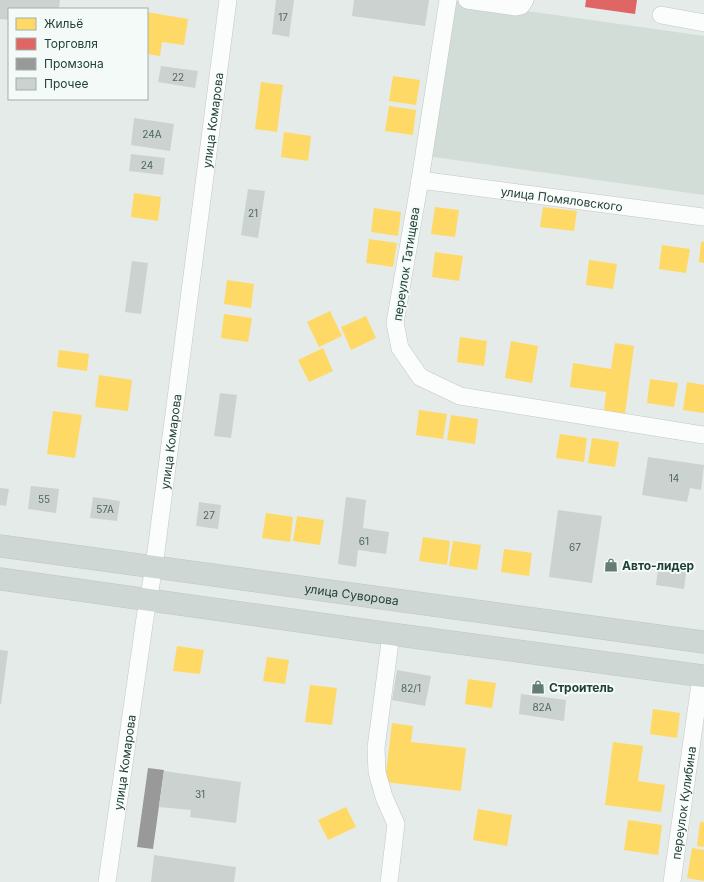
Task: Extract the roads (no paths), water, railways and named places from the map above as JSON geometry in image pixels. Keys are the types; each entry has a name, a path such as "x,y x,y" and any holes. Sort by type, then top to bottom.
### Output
{"main road":[{"name":"улица Суворова","path":"0,546 704,642"},
{"path":"0,580 703,676"},
{"path":"658,670 664,637"}],"street":[{"name":"улица Комарова","path":"107,882 154,567 228,0"},
{"name":"переулок Татищева","path":"448,0 420,180 395,324 400,348 420,376 460,396 704,435"},
{"path":"467,0 491,2 516,7 521,6 525,0"},
{"path":"661,15 704,24"},
{"name":"улица Помяловского","path":"420,180 704,217"},
{"path":"389,882 396,824 384,797 377,772 376,748 391,634"},
{"name":"переулок Кулибина","path":"672,882 699,691 703,676"}],"place":[{"name":"Авто-лидер","path":"611,565"},
{"name":"Строитель","path":"538,687"}]}
